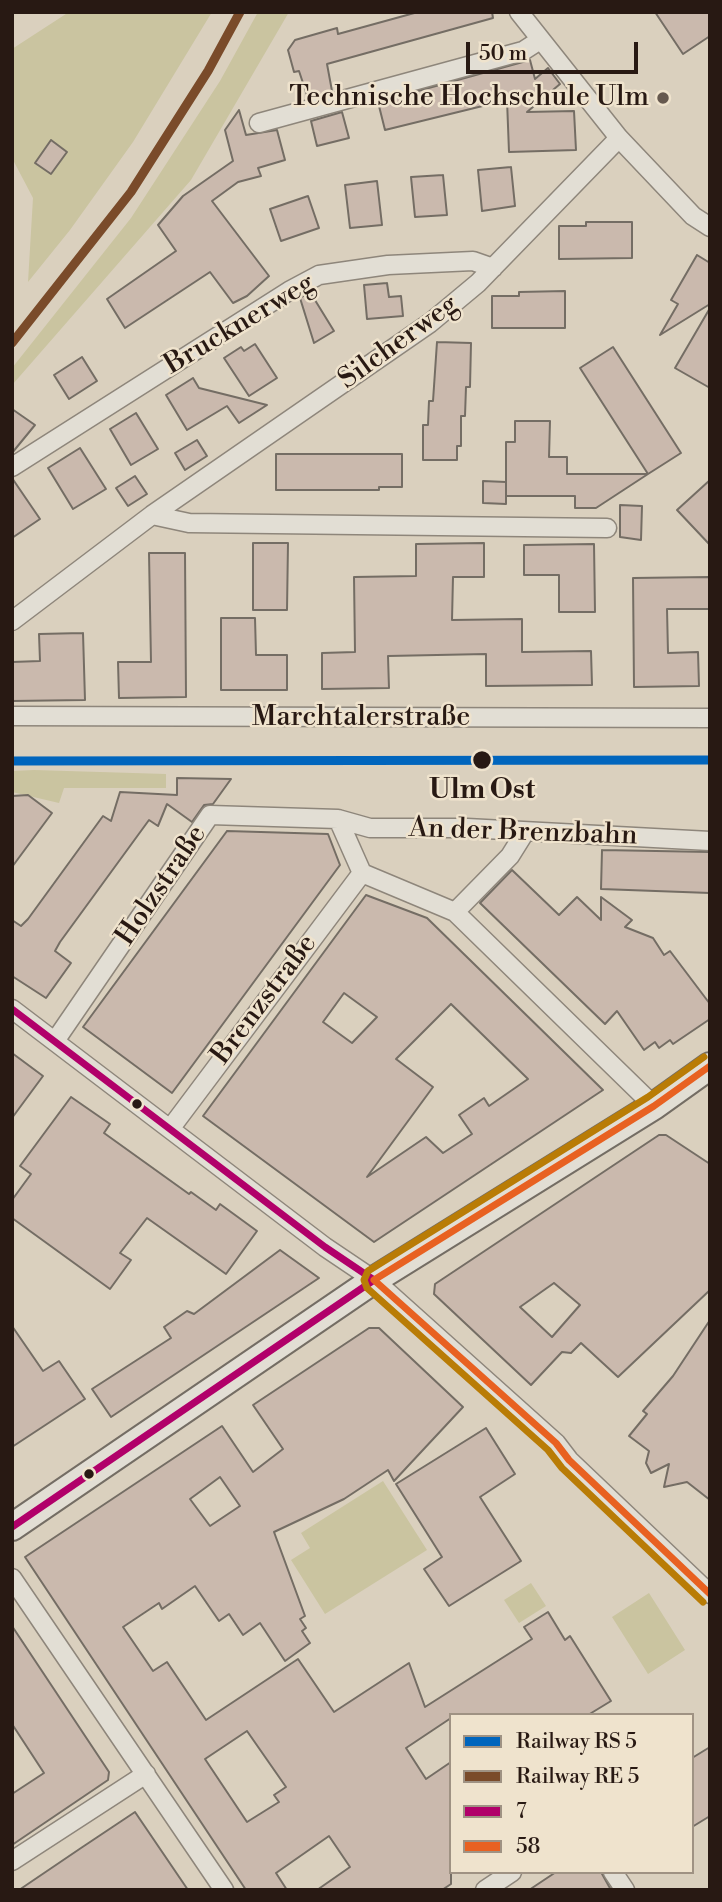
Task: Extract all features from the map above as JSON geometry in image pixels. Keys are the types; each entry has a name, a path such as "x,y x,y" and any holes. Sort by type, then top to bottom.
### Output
{"main road":[{"path":"12,1527 374,1280 654,1106 710,1066"}],"street":[{"path":"519,12 619,138 693,216 710,227"},
{"path":"259,122 523,51 540,40"},
{"name":"Silcherweg","path":"12,621 152,515 430,323 493,268 619,138"},
{"name":"Brucknerweg","path":"12,467 289,290 319,275 387,265 473,261 493,268"},
{"path":"152,515 189,523 607,528"},
{"name":"Marchtalerstraße","path":"12,716 710,718"},
{"name":"Holzstraße","path":"55,1041 210,815 338,819"},
{"path":"338,819 362,873 455,912 654,1106"},
{"name":"An der Brenzbahn","path":"338,819 370,828 710,841"},
{"path":"455,912 510,856 525,832"},
{"name":"Brenzstraße","path":"170,1129 362,873"},
{"path":"12,1009 324,1247 374,1280 556,1443 569,1460 710,1594"},
{"path":"12,1578 224,1890"},
{"path":"12,1861 146,1774"},
{"path":"485,1890 509,1874"},
{"path":"614,1874 625,1890"}],"shaded area":[{"path":"69,12 212,12 133,142 70,230 28,282 33,198 12,158 12,49"},
{"path":"258,12 289,12 191,180 13,384 12,368 131,218 220,81"},
{"path":"12,771 166,774 166,788 64,788 59,803 12,792"},
{"path":"383,1481 427,1550 325,1614 291,1560 310,1548 301,1533"},
{"path":"531,1583 546,1606 519,1623 504,1600"},
{"path":"649,1593 685,1650 648,1674 612,1617"}],"building":[{"path":"418,12 492,12 493,18 327,64 332,91 308,98 299,71 294,72 288,50 295,40 337,28 338,34"},
{"path":"655,12 710,12 710,36 683,54"},
{"path":"530,60 535,79 548,68 560,84 527,112 574,111 576,150 509,152 507,100 385,130 378,102"},
{"path":"239,110 246,135 277,130 285,160 258,168 261,176 238,182 212,201 269,276 247,296 233,303 210,272 125,328 107,299 176,251 158,225 183,196 233,161 225,130"},
{"path":"342,112 349,138 317,146 311,121"},
{"path":"51,140 67,152 51,174 35,163"},
{"path":"511,167 515,206 482,211 478,170"},
{"path":"443,175 447,215 415,217 411,177"},
{"path":"377,181 382,225 350,228 345,185"},
{"path":"308,196 319,228 281,241 270,209"},
{"path":"586,222 632,222 632,258 559,259 559,226 586,226"},
{"path":"697,255 710,263 710,304 660,335 678,304 671,300"},
{"path":"387,283 389,297 401,296 403,316 367,319 364,285"},
{"path":"565,291 565,328 492,328 492,296 519,296 519,292"},
{"path":"310,292 334,331 314,343 300,298"},
{"path":"710,308 710,388 675,368"},
{"path":"437,342 471,343 470,387 466,387 465,416 461,416 461,446 457,446 457,460 423,460 423,425 428,425 429,401 433,401"},
{"path":"255,344 277,378 249,396 224,358 241,347 244,351"},
{"path":"613,347 681,453 648,474 580,368"},
{"path":"82,357 97,381 69,399 54,375"},
{"path":"193,378 199,388 267,405 239,423 227,406 187,430 166,395"},
{"path":"12,409 35,425 12,453"},
{"path":"136,413 158,449 131,465 110,429"},
{"path":"515,421 550,421 549,457 567,457 567,474 648,474 596,508 575,508 575,496 506,496 506,442 515,442"},
{"path":"197,440 207,456 185,470 175,453"},
{"path":"80,448 106,489 73,509 48,468"},
{"path":"276,454 402,454 402,487 379,487 379,490 276,490"},
{"path":"135,476 147,494 128,506 116,488"},
{"path":"12,478 40,519 12,538"},
{"path":"710,480 710,545 677,510"},
{"path":"483,481 506,482 506,504 483,503"},
{"path":"620,505 642,506 641,540 620,537"},
{"path":"253,543 288,543 287,610 253,610"},
{"path":"484,543 484,577 453,577 452,620 522,619 522,652 591,651 592,685 486,686 486,654 388,656 389,688 322,689 322,653 355,652 354,577 416,576 416,544"},
{"path":"594,544 595,612 559,612 559,575 524,575 524,545"},
{"path":"149,553 185,553 186,697 119,698 118,662 151,662"},
{"path":"710,577 710,609 667,609 668,653 698,652 699,686 634,687 633,578"},
{"path":"221,618 255,618 256,655 287,655 287,690 221,690"},
{"path":"83,633 85,700 12,701 12,662 40,661 39,634"},
{"path":"177,778 231,779 213,804 204,805 192,822 167,804 158,826 149,820 60,942 55,951 71,963 46,998 12,976 12,920 21,926 28,919 103,816 111,821 120,792 177,795"},
{"path":"28,795 52,813 12,867 12,796"},
{"path":"227,831 328,834 340,865 172,1093 83,1027"},
{"path":"602,850 710,852 710,893 601,889"},
{"path":"512,870 559,915 577,897 601,920 601,897 632,920 625,927 653,938 664,955 670,951 710,1004 710,1019 673,1044 670,1040 659,1048 655,1042 644,1050 617,1011 605,1024 480,903"},
{"path":"366,895 427,918 603,1090 374,1242 203,1116","holes":["344,993 377,1017 352,1043 323,1022","451,1004 528,1079 489,1106 484,1098 459,1115 472,1134 443,1153 426,1137 367,1177 433,1087 396,1059"]},
{"path":"12,1053 43,1076 12,1118"},
{"path":"71,1097 110,1124 104,1133 189,1194 191,1192 216,1210 220,1204 257,1231 226,1274 147,1218 120,1253 131,1260 110,1289 12,1218 12,1200 31,1174 20,1166"},
{"path":"659,1135 666,1135 710,1164 710,1290 618,1377 581,1343 571,1353 562,1352 531,1385 434,1294 435,1284","holes":["554,1283 580,1305 552,1337 520,1307"]},
{"path":"280,1250 319,1278 111,1417 92,1389 171,1338 164,1327 187,1311 194,1314"},
{"path":"710,1320 710,1500 687,1482 664,1487 669,1464 651,1473 646,1463 649,1451 629,1436 647,1414 643,1411 673,1376"},
{"path":"12,1326 43,1371 59,1361 85,1399 12,1447"},
{"path":"369,1328 379,1328 463,1407 394,1481 388,1470 344,1499 274,1532 305,1616 300,1619 306,1628 302,1631 310,1643 285,1661 260,1623 243,1635 229,1614 219,1621 195,1586 162,1609 159,1603 123,1627 153,1671 167,1662 206,1720 298,1659 334,1712 409,1663 425,1707 532,1639 524,1627 548,1612 565,1640 570,1636 611,1701 591,1713 449,1713 449,1719 406,1748 426,1779 449,1763 451,1884 442,1890 317,1890 350,1867 329,1836 276,1873 287,1890 246,1890 25,1557 222,1426 253,1472 283,1449 253,1405","holes":["220,1477 240,1506 210,1526 190,1499","247,1731 286,1787 274,1795 279,1802 247,1822 205,1759"]},
{"path":"486,1428 515,1474 480,1497 521,1561 449,1606 424,1569 442,1557 396,1484"},
{"path":"12,1626 109,1772 108,1780 12,1845 12,1794 44,1773 12,1724"},
{"path":"710,1747 710,1816 694,1826 694,1757"},
{"path":"135,1812 188,1890 19,1890 81,1848"},
{"path":"553,1874 602,1874 611,1890 529,1890"}],"transit line":[{"path":"12,343 131,192 208,71 240,12"},
{"path":"12,761 710,760"},
{"name":"7","path":"12,1009 325,1247 374,1280"},
{"path":"703,1602 562,1468 548,1450 367,1288 364,1280 368,1271 648,1097 704,1057"},
{"name":"58","path":"374,1280 654,1106 710,1066"},
{"name":"7","path":"12,1527 374,1280"},
{"name":"58","path":"374,1280 556,1443 569,1460 710,1594"}],"place":[{"name":"Technische Hochschule Ulm","path":"663,98"},
{"name":"Ulm Ost","path":"482,760"}]}
